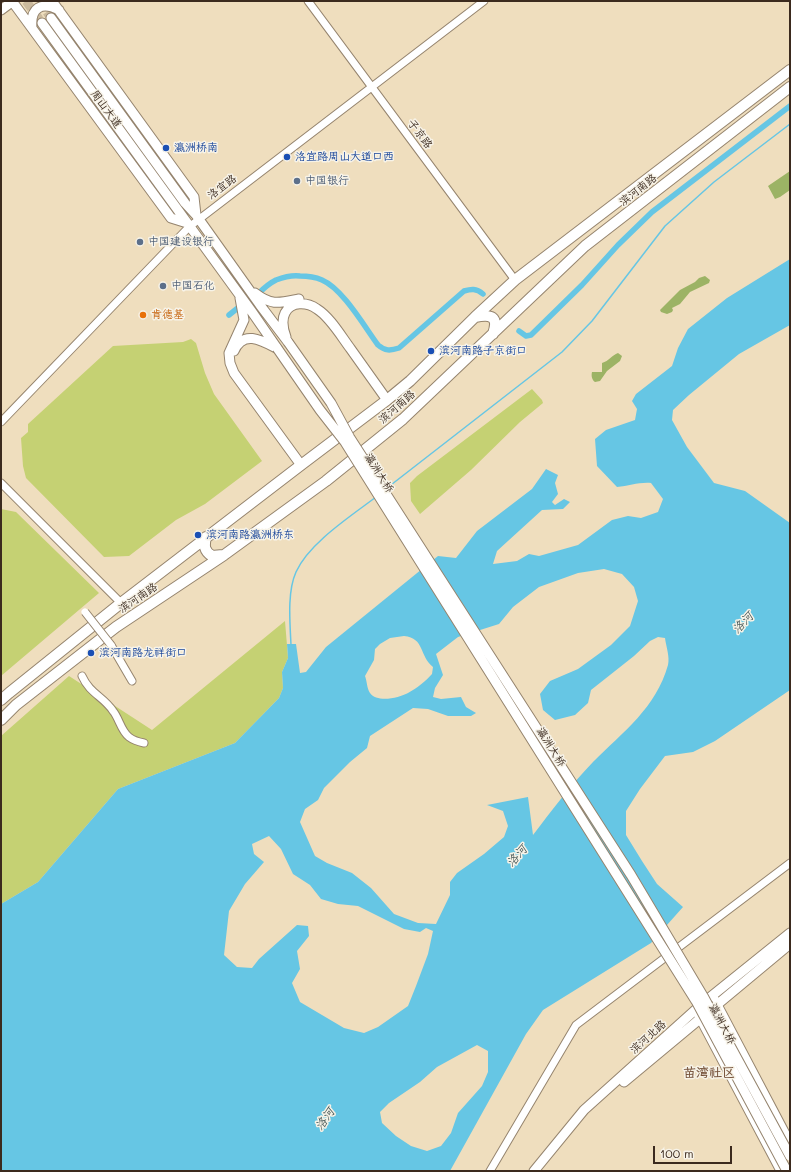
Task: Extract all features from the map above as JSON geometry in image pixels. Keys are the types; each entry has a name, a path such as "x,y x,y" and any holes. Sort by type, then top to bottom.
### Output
{"highway":[{"name":"滨河南路","path":"1,700 121,603 387,400 410,381 515,280 790,70"},
{"name":"滨河南路","path":"1,720 16,705 116,627 224,555 326,481 403,418 586,246 790,87"},
{"path":"475,317 488,315 492,317 495,320 496,327 493,334"},
{"path":"206,537 205,548 207,553 212,556 224,555"}],"main road":[{"name":"周山大道","path":"12,1 171,218 188,225"},
{"path":"1,10 12,1"},
{"name":"周山大道","path":"52,1 194,197 198,217"},
{"path":"32,28 32,14 37,8 44,5 59,10"},
{"name":"周山大道","path":"51,18 288,342"},
{"name":"周山大道","path":"42,23 277,348"},
{"path":"248,287 265,300 274,303 306,299 313,301 324,309 387,400"},
{"path":"239,294 244,320 229,353 230,363 234,373 300,465"},
{"path":"288,342 283,329 283,319 286,312 292,306 299,303 309,304 319,310 338,330"},
{"path":"243,384 235,366 234,351 237,345 243,340 257,338 277,348"},
{"name":"瀛洲大桥","path":"288,342 331,403 362,457 631,875 703,996 790,1156"},
{"name":"瀛洲大桥","path":"277,348 320,410 345,442 696,1001 787,1171"},
{"name":"滨河北路","path":"534,1171 584,1110 695,1010 790,932"},
{"name":"滨河北路","path":"542,1171 589,1111 790,944"}],"street":[{"name":"子京路","path":"308,1 515,280"},
{"name":"洛宜路","path":"371,87 478,1"},
{"name":"洛宜路","path":"1,417 188,225 484,1"},
{"name":"洛宜路","path":"1,422 188,225"},
{"path":"1,484 121,603"},
{"path":"85,612 110,645 132,681"},
{"path":"82,676 90,689 114,712 127,736 144,743"},
{"path":"490,1171 576,1025 790,863"},
{"path":"713,995 790,1141"},
{"path":"695,1010 780,1171"}],"green space":[{"path":"790,171 790,190 775,199 768,186"},
{"path":"705,276 710,280 709,283 690,292 680,304 672,308 672,312 667,314 661,312 660,310 680,290"},
{"path":"191,339 196,343 205,373 214,394 262,461 205,504 176,520 129,556 104,557 26,478 23,466 21,438 28,432 28,424 113,346 183,342"},
{"path":"618,353 622,356 620,361 607,371 600,381 595,382 592,378 592,372 602,372 602,363"},
{"path":"532,389 543,403 520,422 471,470 420,514 411,501 410,483 417,476"},
{"path":"1,509 16,512 99,593 1,676"},
{"path":"285,621 288,658 282,672 283,688 279,698 235,743 118,789 38,882 1,904 1,736 69,676 152,730"}],"water":[{"name":"洛河","path":"790,259 790,325 739,354 673,410 672,420 687,447 714,483 745,491 790,523 790,690 715,741 693,752 665,756 640,789 626,811 626,835 657,884 683,907 651,943 543,1010 526,1034 450,1171 1,1171 1,904 38,882 118,789 235,743 279,698 283,688 282,672 288,658 287,644 296,644 300,673 306,672 326,647 438,556 456,558 477,531 532,489 546,469 558,475 555,483 558,494 552,502 555,505 564,499 570,502 563,509 542,510 497,551 493,564 517,561 529,554 539,556 578,545 612,520 628,516 641,518 658,512 663,499 651,483 617,487 597,466 595,439 606,430 635,420 637,409 632,401 636,394 672,366 678,348 688,329 727,298","holes":["604,569 622,574 634,587 638,601 630,626 611,645 578,669 550,681 540,694 543,710 555,720 575,715 588,703 591,690 634,656 650,641 658,637 665,638 668,655 668,665 663,680 647,707 593,762 533,835 528,797 487,805 503,811 508,826 504,837 484,854 457,873 450,882 450,895 436,924 418,923 394,914 371,888 352,873 327,863 315,856 300,822 305,809 318,800 324,788 350,762 367,748 370,736 413,708 428,709 448,716 471,716 476,713 466,707 461,697 441,699 433,697 435,688 443,675 436,654 458,637 499,624 513,607 539,587 578,573","404,636 411,637 419,644 429,663 433,667 432,674 418,687 404,695 383,699 373,696 370,693 365,676 374,660 375,649 390,638","269,836 281,849 293,874 310,885 321,899 338,904 358,906 404,929 420,932 426,928 433,931 428,954 408,1006 378,1027 364,1033 344,1028 300,1002 292,983 300,969 297,951 309,936 308,926 297,925 259,959 252,968 237,967 224,955 229,911 245,884 264,862 254,854 252,844","477,1045 488,1051 488,1072 482,1086 458,1113 451,1133 441,1146 427,1151 411,1146 396,1136 382,1123 380,1112 389,1103 420,1082 437,1067"]}],"waterway":[{"path":"519,331 526,336 531,335 582,285 618,245 652,212 790,106"},
{"path":"387,488 562,352 592,321 665,226 714,182 790,124"},
{"path":"259,293 274,281 288,276 309,276 322,280 338,291 360,318 378,345 390,350 399,348 464,291 474,290 483,294"},
{"path":"229,315 239,307"},
{"path":"291,645 291,589 296,572 302,561 320,541 343,521 376,497"}],"tunnel":[{"path":"26,1 42,23"},
{"path":"39,1 51,18"}],"place":[{"name":"瀛洲桥南","path":"166,148"},
{"name":"洛宜路周山大道口西","path":"287,157"},
{"name":"中国银行","path":"297,181"},
{"name":"中国建设银行","path":"140,242"},
{"name":"中国石化","path":"163,286"},
{"name":"肯德基","path":"143,315"},
{"name":"滨河南路子京街口","path":"431,351"},
{"name":"滨河南路瀛洲桥东","path":"198,535"},
{"name":"滨河南路龙祥街口","path":"91,653"}],"district":[{"name":"苗湾社区","path":"709,1073"}]}
